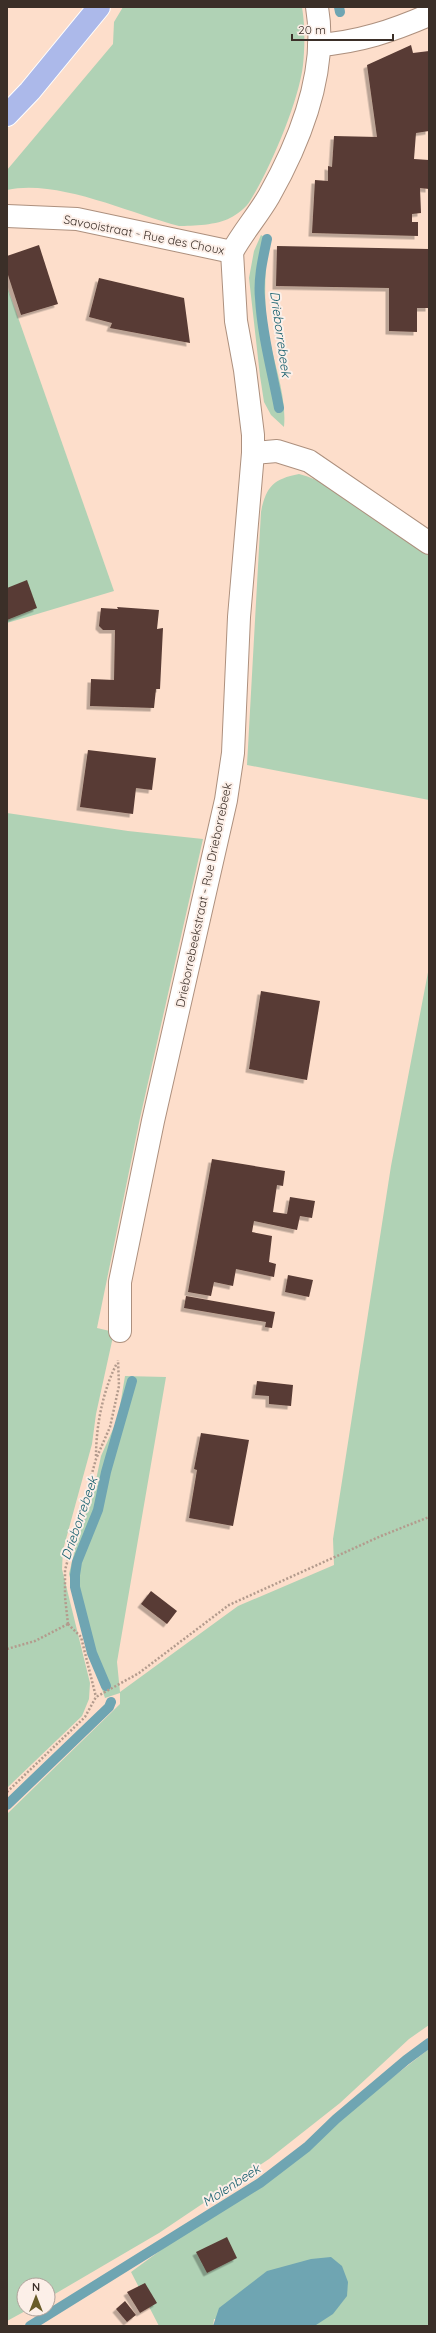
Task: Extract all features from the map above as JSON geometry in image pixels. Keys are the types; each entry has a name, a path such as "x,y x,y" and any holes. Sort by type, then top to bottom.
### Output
{"main road":[{"path":"7,115 30,91 100,7"}],"street":[{"name":"Savooistraat - Rue des Choux","path":"7,216 77,219 232,252 268,197 300,131 316,75 319,45 317,7"},
{"path":"319,45 350,42 403,26 429,15"},
{"name":"Drieborrebeekstraat - Rue Drieborrebeek","path":"120,1331 120,1282 154,1121 226,800 234,737 239,617 253,453 253,435 245,370 236,322 232,252"},
{"path":"253,453 277,451 309,461 429,543"}],"path":[{"path":"96,1459 96,1438 109,1378 118,1362 119,1386 110,1427 96,1459 65,1570 65,1597 68,1624 81,1637 96,1697"},
{"path":"7,1792 85,1717 96,1697 139,1673 229,1605 380,1536 429,1517"},
{"path":"7,1649 35,1641 68,1624"}],"green space":[{"path":"123,7 302,7 304,21 303,65 296,97 290,115 275,153 250,201 241,211 230,218 212,224 179,226 70,193 48,189 27,188 7,190 7,170 113,44 114,22"},
{"path":"261,235 267,239 265,285 266,320 282,391 284,427 271,415 264,402 260,376 249,278 254,251"},
{"path":"7,286 114,591 7,623"},
{"path":"299,474 315,479 366,509 429,556 429,800 247,765 261,512 265,496 272,486 283,479"},
{"path":"7,813 128,831 203,839 140,1118 97,1328 114,1332 96,1414 92,1444 63,1550 62,1569 90,1683 89,1699 82,1716 7,1788"},
{"path":"429,967 429,2025 409,2039 340,2103 269,2159 159,2233 56,2293 56,2277 16,2277 16,2316 7,2321 7,1814 120,1704 120,1693 105,1698 89,1650 69,1574 81,1524 92,1499 101,1456 118,1418 125,1376 166,1377 117,1662 120,1692 238,1606 334,1565 333,1539 391,1166"},
{"path":"429,2049 429,2326 312,2326 316,2325 214,2319 213,2326 159,2326 131,2272 331,2125"}],"water":[{"path":"331,2257 342,2266 348,2282 347,2296 333,2314 316,2325 213,2326 219,2308 267,2271 311,2259"}],"building":[{"path":"411,45 413,53 429,51 429,131 416,133 414,159 429,160 429,189 420,188 421,213 412,214 412,222 418,222 418,236 312,233 315,180 328,181 328,166 332,167 334,136 377,137 367,65"},
{"path":"39,245 58,304 21,315 7,272 7,256"},
{"path":"277,246 429,249 429,308 417,308 417,332 389,331 389,288 276,286"},
{"path":"99,278 184,298 190,343 110,328 112,323 89,317"},
{"path":"27,580 37,608 7,620 7,588"},
{"path":"117,607 159,610 157,629 163,628 160,689 156,689 154,708 90,706 91,679 114,680 115,630 103,630 99,626 101,608 118,609"},
{"path":"88,750 156,758 152,790 136,788 133,814 80,807"},
{"path":"261,991 320,1001 307,1080 249,1069"},
{"path":"212,1159 285,1171 283,1186 277,1185 273,1212 287,1214 290,1197 315,1201 312,1218 300,1216 297,1230 254,1221 252,1232 272,1236 269,1262 276,1264 274,1277 236,1269 233,1286 214,1282 211,1296 188,1292"},
{"path":"288,1275 313,1280 309,1297 285,1292"},
{"path":"186,1296 275,1312 272,1328 265,1327 266,1322 184,1308"},
{"path":"257,1381 293,1385 291,1406 269,1404 269,1396 255,1395"},
{"path":"201,1433 249,1440 233,1526 189,1518 197,1470 194,1469"},
{"path":"151,1591 177,1611 167,1624 141,1604"},
{"path":"227,2237 237,2258 207,2273 196,2252"},
{"path":"145,2283 157,2303 140,2313 127,2292"},
{"path":"125,2301 136,2315 127,2322 116,2309"}],"waterway":[{"name":"Drieborrebeek","path":"339,7 340,12"},
{"name":"Drieborrebeek","path":"267,239 260,276 260,298 265,339 279,408"},
{"name":"Drieborrebeek","path":"106,1686 92,1653 75,1587 75,1575 77,1562 98,1510 106,1472 132,1381"},
{"name":"Drieborrebeek","path":"7,1805 109,1707 111,1702"},
{"name":"Molenbeek","path":"30,2326 260,2183 307,2147 336,2119 406,2060 429,2043"}]}
